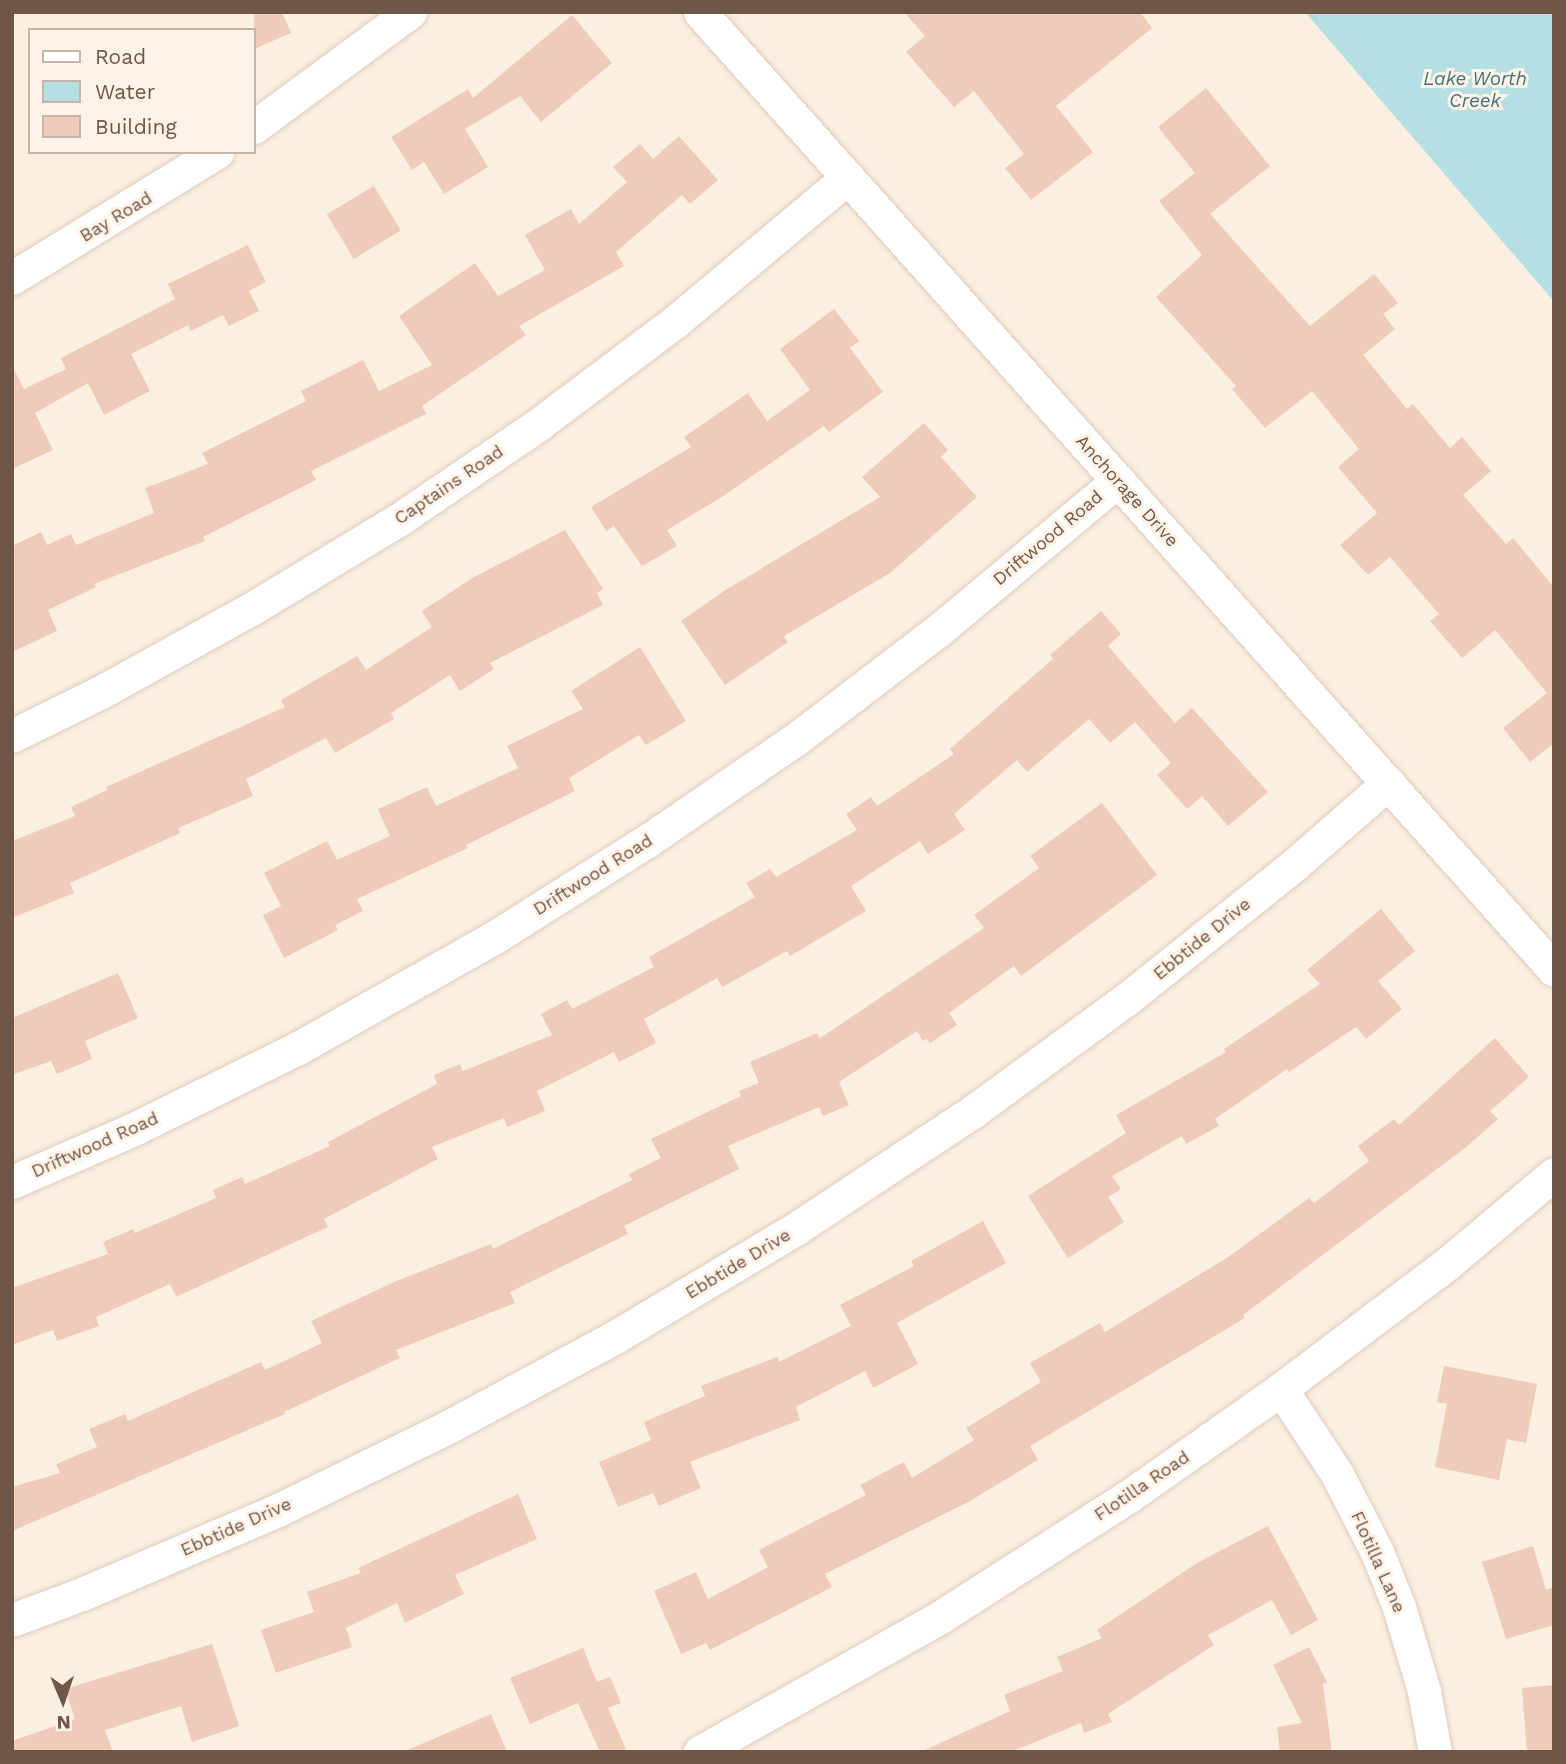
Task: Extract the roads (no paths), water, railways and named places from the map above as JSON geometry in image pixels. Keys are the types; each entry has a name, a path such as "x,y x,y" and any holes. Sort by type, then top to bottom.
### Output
{"street":[{"path":"256,126 410,12"},
{"name":"Anchorage Drive","path":"700,12 1554,970"},
{"name":"Bay Road","path":"12,278 214,154"},
{"name":"Captains Road","path":"12,736 101,692 251,609 408,512 539,424 676,321 848,177"},
{"name":"Driftwood Road","path":"12,1182 136,1128 298,1048 495,937 635,849 796,739 940,629 1118,480"},
{"name":"Ebbtide Drive","path":"12,1620 82,1594 278,1510 448,1427 615,1337 797,1228 975,1110 1128,998 1294,865 1388,783"},
{"name":"Flotilla Road","path":"700,1752 942,1616 1129,1496 1281,1389 1448,1263 1554,1174"},
{"name":"Flotilla Lane","path":"1281,1389 1337,1474 1377,1552 1399,1607 1424,1691 1435,1752"}],"water":[{"name":"Lake Worth Creek","path":"1305,12 1554,12 1554,300 1552,299"}]}
